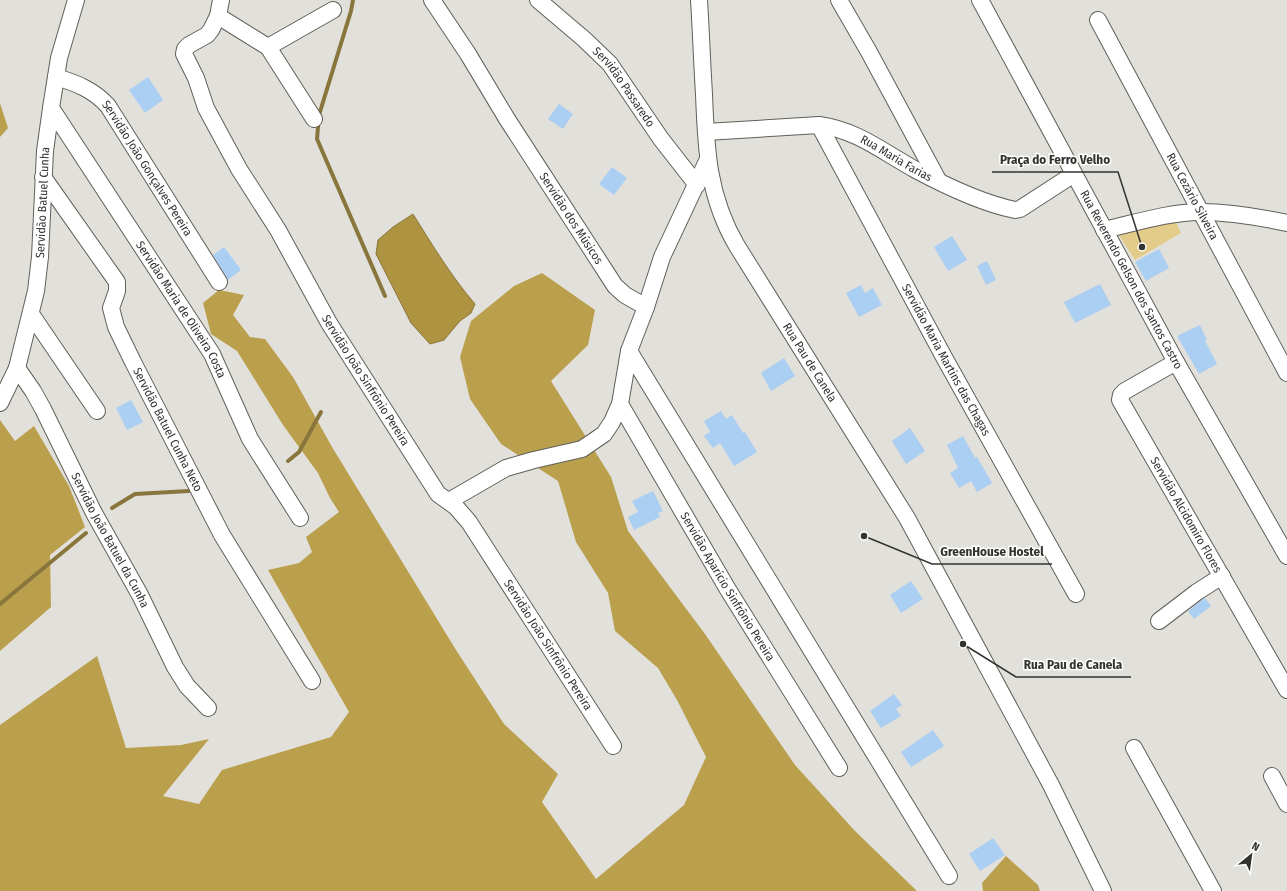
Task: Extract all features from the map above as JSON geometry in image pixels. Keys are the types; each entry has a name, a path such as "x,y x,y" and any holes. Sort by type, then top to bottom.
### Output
{"street":[{"name":"Servidão Batuel Cunha","path":"0,403 17,368 31,314 40,257 43,177 51,108 61,50 76,0"},
{"name":"Servidão João Sinfrônio Pereira","path":"221,0 218,16 207,35 189,45 185,49 184,54 196,78 206,108 239,170 278,230 329,323 438,494 448,501 469,522 613,746"},
{"name":"Servidão dos Músicos","path":"432,0 468,54 507,119 550,177 616,286 640,304"},
{"name":"Servidão Passaredo","path":"538,0 584,39 610,64 661,139 697,185"},
{"name":"Rua Pau de Canela","path":"699,0 708,159 716,201 728,231 910,525 1051,785 1103,891"},
{"path":"839,0 869,52 938,180"},
{"name":"Rua Reverendo Gelson dos Santos Castro","path":"980,0 1176,362 1287,556"},
{"path":"268,47 333,10"},
{"path":"218,16 268,47 314,119"},
{"name":"Rua Cezário Silveira","path":"1098,20 1287,373"},
{"name":"Servidão João Gonçalves Pereira","path":"56,77 78,84 101,98 108,106 219,282"},
{"name":"Servidão Maria de Oliveira Costa","path":"51,108 212,354 250,439 300,518"},
{"name":"Rua Maria Farias","path":"706,132 819,125 844,130 916,170 977,197 1014,210 1020,209 1074,174"},
{"name":"Servidão Maria Martins das Chagas","path":"819,125 945,359 1076,594"},
{"path":"448,501 518,463 582,449 604,434 612,422 620,404 629,351 640,304 669,239 697,185 708,159"},
{"name":"Servidão Batuel Cunha Neto","path":"43,177 117,282 117,291 111,308 116,327 222,535 312,681"},
{"path":"1104,230 1157,218 1200,212 1244,215 1287,223"},
{"path":"31,314 97,411"},
{"path":"629,351 949,876"},
{"name":"Servidão Alcidomiro Flores","path":"1176,362 1125,392 1121,396 1120,400 1287,690"},
{"name":"Servidão João Batuel da Cunha","path":"17,368 39,403 94,513 140,594 175,667 187,686 208,708"},
{"name":"Servidão Aparício Sinfrônio Pereira","path":"620,404 727,588 839,768"},
{"path":"1159,621 1197,592 1222,576"},
{"path":"1134,748 1213,891"},
{"path":"1272,776 1287,804"}],"shaded area":[{"path":"0,103 8,128 0,137"},
{"path":"413,214 450,272 475,304 471,313 460,321 444,340 430,344 411,323 376,254 378,240 393,227"},
{"path":"1176,222 1181,233 1135,260 1118,234"},
{"path":"542,273 595,310 588,345 551,381 611,477 628,531 705,634 795,765 855,831 917,891 0,891 0,725 97,656 126,748 181,745 209,739 163,796 199,804 222,770 331,737 349,712 268,570 299,563 312,552 306,537 339,512 330,498 318,473 283,425 237,351 211,334 203,303 219,290 244,295 233,315 250,337 265,339 293,377 332,447 456,650 504,724 558,774 542,802 596,879 684,805 706,757 677,700 658,668 615,631 608,593 576,542 558,481 501,444 470,399 460,357 471,321 514,286"},
{"path":"0,420 15,441 34,426 69,486 85,527 50,555 51,607 0,651"},
{"path":"1006,856 1038,885 1040,891 983,891 982,883"}],"building":[{"path":"148,77 163,100 145,113 129,90"},
{"path":"559,104 573,114 563,129 548,119"},
{"path":"612,167 627,178 614,195 599,184"},
{"path":"952,236 967,260 948,271 934,247"},
{"path":"224,247 241,270 228,280 213,255"},
{"path":"1159,249 1169,268 1146,281 1135,262"},
{"path":"987,261 996,280 986,285 977,266"},
{"path":"1100,284 1111,305 1075,323 1064,302"},
{"path":"861,285 865,293 873,288 882,305 859,317 846,293"},
{"path":"1200,325 1207,340 1205,341 1217,364 1199,374 1177,336"},
{"path":"784,358 795,376 771,391 761,373"},
{"path":"131,400 143,422 127,430 116,408"},
{"path":"721,411 726,419 732,415 743,433 745,432 757,452 734,466 720,443 713,448 704,436 710,432 704,421"},
{"path":"910,428 925,451 906,464 892,441"},
{"path":"963,436 975,458 977,457 992,483 977,492 971,481 959,488 950,473 958,468 947,445"},
{"path":"653,491 663,511 658,513 660,517 634,530 628,517 638,512 632,501"},
{"path":"911,581 923,599 901,613 890,595"},
{"path":"1205,598 1211,606 1194,619 1188,611"},
{"path":"894,694 902,705 896,709 901,716 881,728 870,711"},
{"path":"933,730 944,746 911,767 901,752"},
{"path":"993,838 1005,855 980,871 969,854"}],"waterway":[{"path":"353,0 351,11 319,115 317,139 385,296"},
{"path":"288,461 299,452 321,412"},
{"path":"112,508 135,494 189,491"},
{"path":"0,604 86,533"}],"place":[{"name":"Praça do Ferro Velho","path":"1142,247"},
{"name":"GreenHouse Hostel","path":"864,536"},
{"name":"Rua Pau de Canela","path":"963,644"}]}
